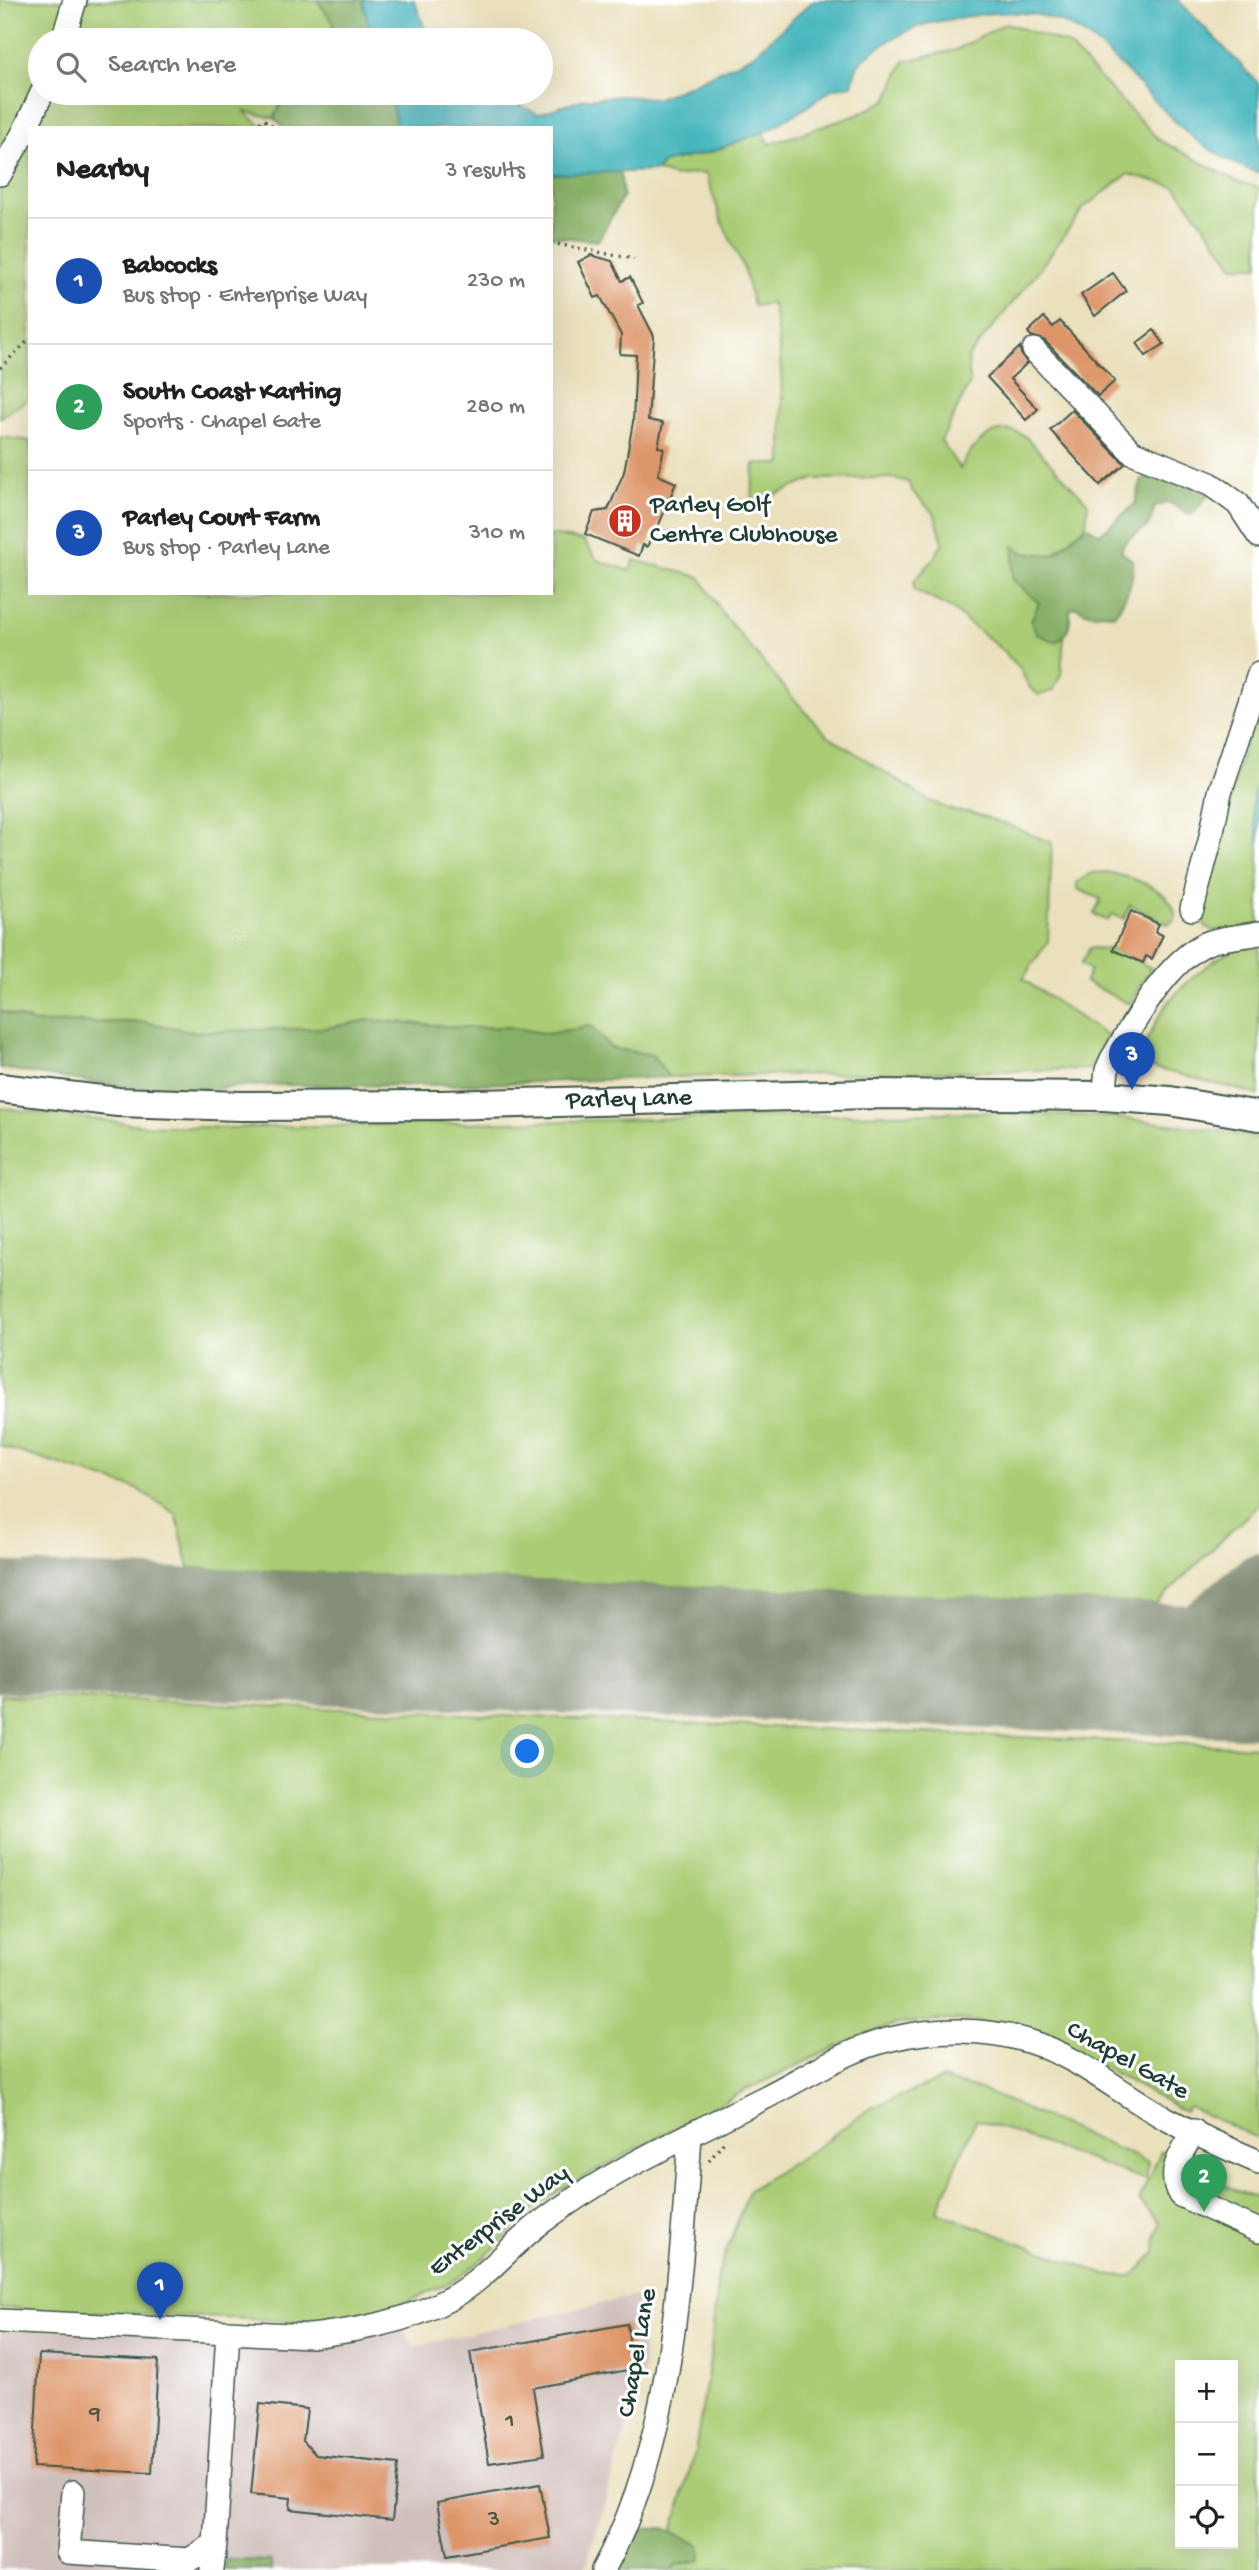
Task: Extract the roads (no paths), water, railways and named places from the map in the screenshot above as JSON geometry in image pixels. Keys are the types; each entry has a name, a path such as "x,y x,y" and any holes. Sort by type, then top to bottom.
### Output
{"main road":[{"name":"Parley Lane","path":"0,1088 118,1102 241,1106 441,1105 869,1094 1104,1096 1170,1101 1259,1116"}],"street":[{"path":"67,28 75,0"},
{"path":"0,174 36,105"},
{"path":"1034,350 1132,452 1210,484 1238,504 1259,536"},
{"path":"1192,909 1220,792 1259,674"},
{"path":"1104,1096 1107,1070 1153,995 1177,966 1208,942 1259,933"},
{"name":"Chapel Gate","path":"691,2136 866,2046 922,2033 955,2031 990,2033 1040,2046 1073,2060 1168,2119 1259,2162"},
{"path":"1194,2131 1173,2173 1174,2185 1180,2195 1259,2231"},
{"name":"Chapel Lane","path":"603,2570 622,2534 657,2417 679,2290 691,2136"},
{"name":"Enterprise Way","path":"0,2321 311,2336 358,2330 417,2313 450,2298 473,2283 540,2224 605,2179 691,2136"},
{"path":"212,2570 228,2332"},
{"path":"73,2491 68,2552 189,2560 215,2544"}],"water":[{"path":"363,0 414,0 424,28 369,28"},
{"path":"814,0 1178,0 1259,84 1259,173 1226,159 1196,139 1094,42 1054,19 1032,14 994,13 969,16 914,29 882,45 864,59 857,67 852,85 832,89 768,130 711,152 663,163 656,171 553,174 553,126 397,126 392,105 520,105 538,114 584,99 620,96 658,98 752,56"},
{"path":"1259,771 1259,843 1252,805"}],"place":[{"name":"Parley Golf Centre Clubhouse","path":"625,521"},
{"name":"Parley Court Farm","path":"1132,1090"},
{"name":"South Coast Karting","path":"1204,2212"},
{"name":"Babcocks","path":"160,2320"}]}
